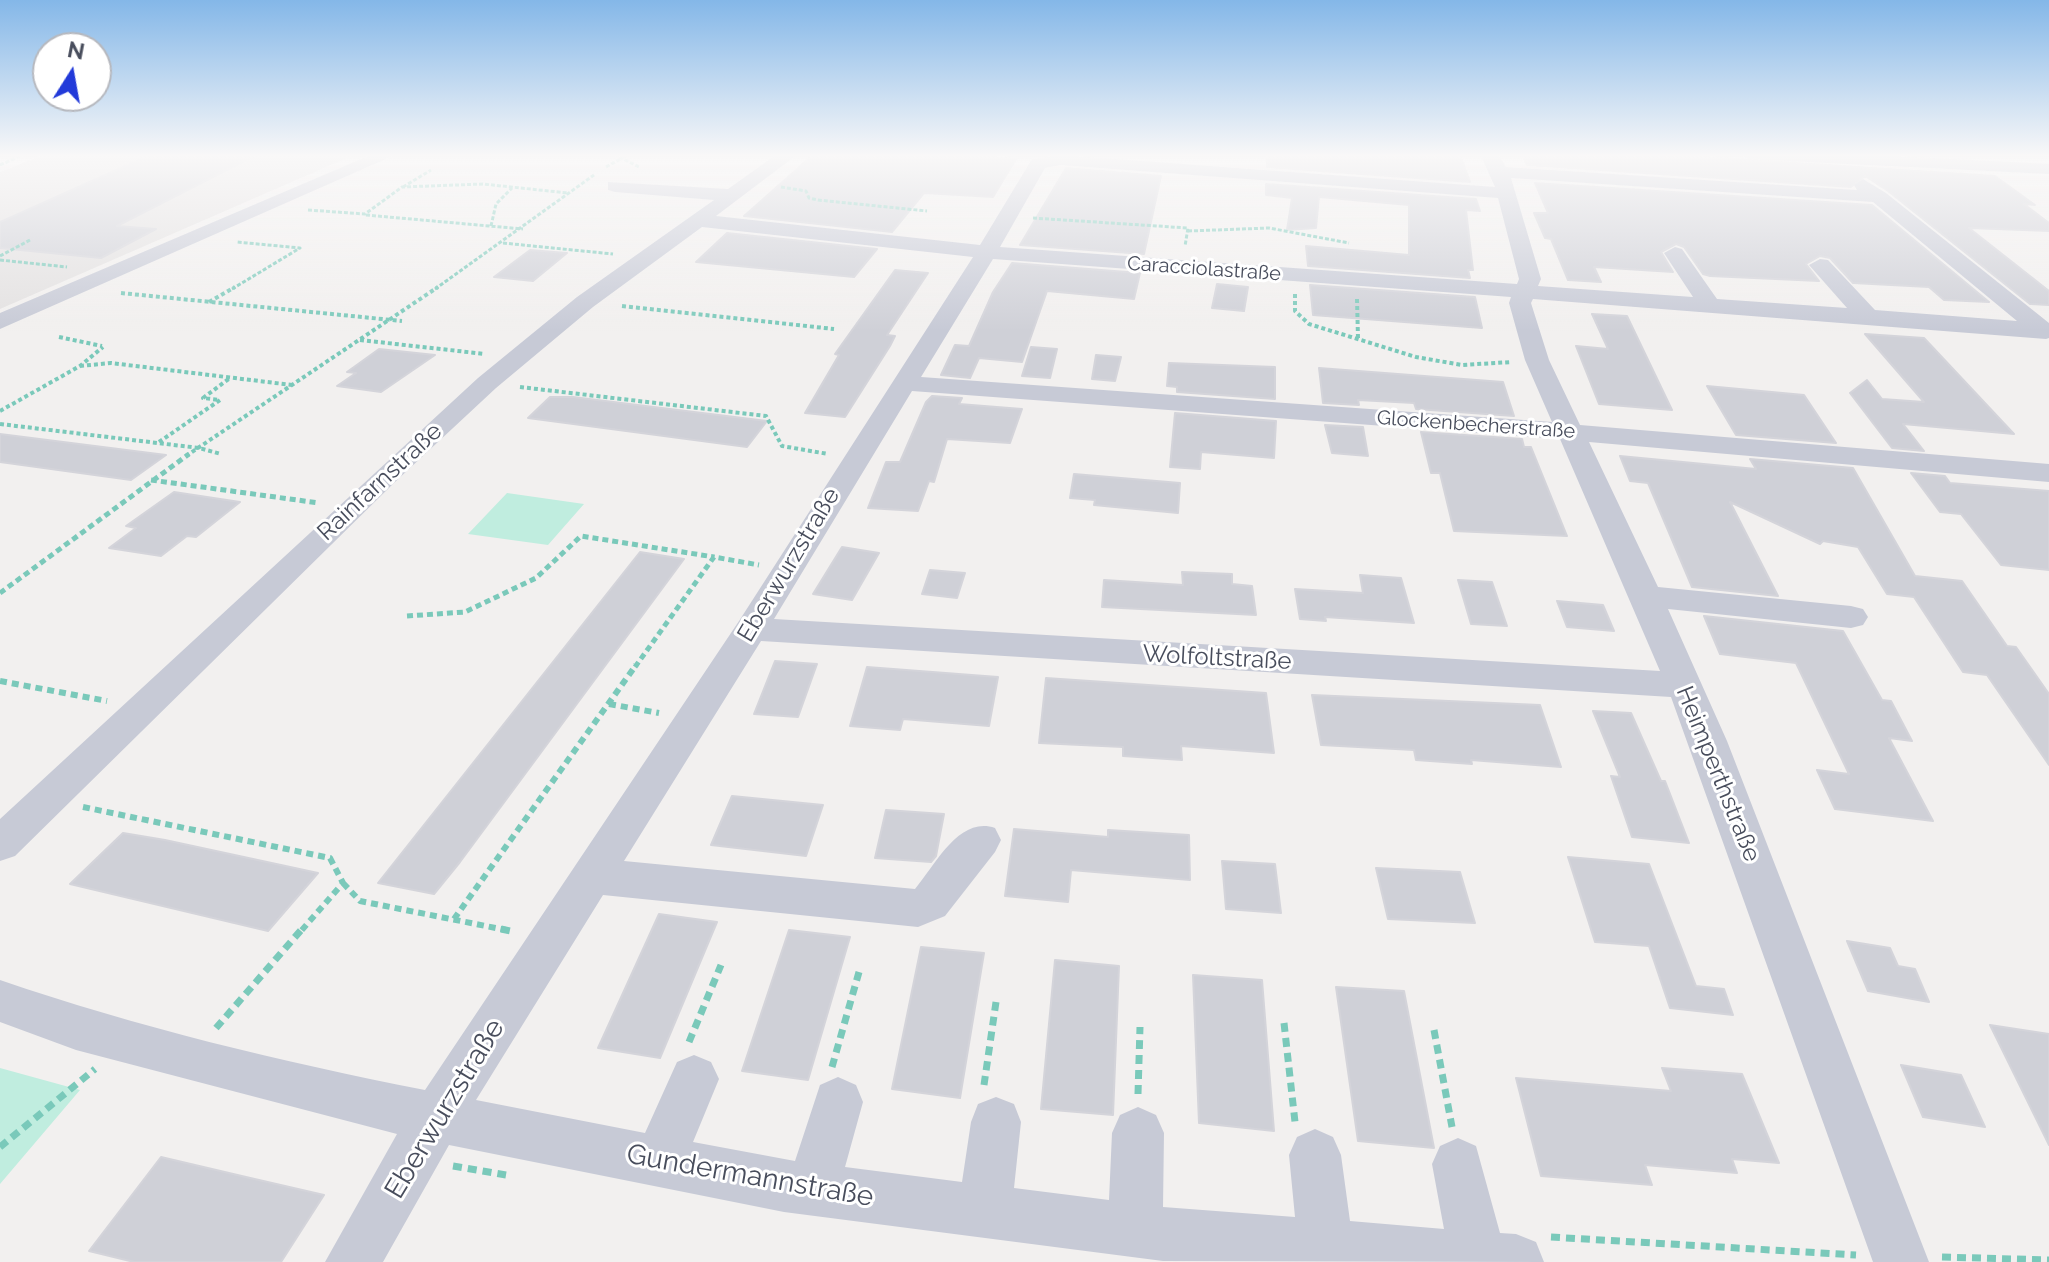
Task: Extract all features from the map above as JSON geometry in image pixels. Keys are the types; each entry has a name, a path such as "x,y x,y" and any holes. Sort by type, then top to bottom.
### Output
{"street":[{"path":"4,318 254,213"},
{"name":"Rainfarnstraße","path":"0,844 487,383 585,302 706,213"},
{"name":"Eberwurzstraße","path":"353,1262 435,1119 751,629 1009,213"},
{"name":"Heimperthstraße","path":"1511,213 1530,279 1520,303 1537,360 1646,596 1708,741 1828,1055 1901,1262"},
{"path":"1899,213 2047,331"},
{"name":"Caracciolastraße","path":"697,220 985,252 2047,331"},
{"path":"1675,253 1711,307"},
{"path":"1820,265 1869,318"},
{"name":"Glockenbecherstraße","path":"902,383 1571,432 2049,473"},
{"path":"1646,596 1851,617"},
{"name":"Wolfoltstraße","path":"751,629 1683,685"},
{"path":"591,876 918,908 930,903 980,840"},
{"name":"Gundermannstraße","path":"0,1001 76,1028 435,1119 812,1190 1135,1231 1497,1260"},
{"path":"659,1162 694,1079"},
{"path":"812,1190 838,1102"},
{"path":"984,1212 996,1122"},
{"path":"1135,1231 1138,1133"},
{"path":"1315,1155 1326,1247"},
{"path":"1458,1164 1497,1260"}],"path":[{"path":"350,213 523,229"},
{"path":"491,226 492,213"},
{"path":"0,593 150,480 544,213"},
{"path":"1009,213 1188,231 1224,226 1283,230 1313,233 1349,243"},
{"path":"1185,247 1188,231"},
{"path":"196,238 300,248 209,302"},
{"path":"0,258 30,240"},
{"path":"503,243 646,257"},
{"path":"0,258 69,267"},
{"path":"1296,283 1295,311 1309,324 1416,357 1462,365 1537,360"},
{"path":"1356,287 1358,338"},
{"path":"76,289 402,321"},
{"path":"585,302 834,329"},
{"path":"0,411 80,366 103,347 59,337"},
{"path":"360,340 518,357"},
{"path":"80,366 111,363 292,385"},
{"path":"158,443 220,400 203,398 231,378"},
{"path":"487,383 766,416 782,446 839,456"},
{"path":"0,424 199,448 221,454"},
{"path":"150,480 352,508"},
{"path":"407,616 465,612 536,578 581,536 786,569"},
{"path":"454,919 714,557"},
{"path":"0,681 143,707"},
{"path":"609,704 693,719"},
{"path":"47,800 330,858 343,883 360,901 550,939"},
{"path":"192,1056 343,883"},
{"path":"694,1079 683,1056 721,965"},
{"path":"838,1102 828,1080 859,972"},
{"path":"996,1002 981,1107 996,1122"},
{"path":"1284,1023 1296,1138 1315,1155"},
{"path":"1138,1133 1140,1027"},
{"path":"1434,1030 1458,1164"},
{"path":"0,1147 128,1040"}],"shaded area":[{"path":"0,213 221,213 0,309"}],"green space":[{"path":"507,493 584,504 548,545 468,534"},
{"path":"0,1068 80,1090 0,1184"}],"building":[{"path":"20,213 143,213 117,226 156,229 101,258 0,248 0,222"},
{"path":"748,213 908,213 892,232 744,216"},
{"path":"1039,213 1153,213 1144,254 1020,245"},
{"path":"1290,213 1317,213 1316,228 1287,230"},
{"path":"1409,213 1466,213 1473,270 1468,270 1470,278 1308,266 1306,246 1409,255"},
{"path":"1534,213 1882,213 1989,302 1944,300 1929,287 1853,283 1830,258 1820,256 1806,264 1819,281 1710,276 1703,274 1684,247 1676,244 1661,252 1673,272 1594,267 1601,282 1568,280 1551,239 1545,238"},
{"path":"1916,213 2036,213 2049,223 2049,231 1969,228 2049,291 2049,305 2030,304"},
{"path":"727,233 877,249 854,277 696,262"},
{"path":"530,250 567,253 533,281 494,277"},
{"path":"1012,263 1140,273 1134,299 1047,291 1022,362 979,358 970,378 941,375 955,345 969,346 993,292"},
{"path":"895,270 928,273 887,335 895,336 890,346 845,417 805,413 839,355 835,354"},
{"path":"1217,284 1248,287 1244,311 1212,308"},
{"path":"1310,285 1475,297 1482,328 1313,315"},
{"path":"1592,314 1627,316 1672,410 1599,404 1576,346 1608,349"},
{"path":"1865,334 1924,338 2014,434 1903,424 1924,451 1892,448 1850,393 1867,380 1882,399 1924,402"},
{"path":"1031,347 1057,349 1050,378 1022,376"},
{"path":"379,349 435,355 381,392 337,386 356,373 347,372"},
{"path":"1096,355 1121,357 1115,381 1092,379"},
{"path":"1169,363 1275,367 1275,399 1177,392 1177,387 1167,386"},
{"path":"1319,368 1503,382 1514,416 1416,409 1414,403 1358,400 1359,405 1323,403"},
{"path":"1707,386 1804,395 1836,443 1736,435"},
{"path":"932,396 962,398 959,404 1022,409 1010,443 947,439 934,482 929,481 918,511 868,508 886,462 900,462 926,402"},
{"path":"550,397 573,397 767,421 747,447 528,418"},
{"path":"1175,413 1276,421 1274,458 1201,452 1200,469 1170,467"},
{"path":"1325,425 1363,427 1368,456 1332,453"},
{"path":"1421,432 1522,439 1524,447 1531,447 1567,536 1454,531 1440,473 1431,473"},
{"path":"0,434 166,455 131,480 0,462"},
{"path":"1620,456 1756,469 1750,459 1853,468 1915,576 1962,581 2007,646 2016,647 2049,694 2049,765 1987,675 1963,672 1914,597 1887,594 1858,547 1823,541 1820,544 1730,502 1778,596 1692,587 1648,483 1630,481"},
{"path":"1911,473 1945,476 1950,483 2049,491 2049,570 2001,565 1961,514 1940,512"},
{"path":"1074,474 1180,483 1178,513 1094,505 1095,500 1070,498"},
{"path":"174,492 240,502 196,537 187,536 161,556 109,548 136,528 126,526"},
{"path":"842,547 879,553 852,600 813,594"},
{"path":"640,552 684,559 460,862 434,894 378,883"},
{"path":"930,570 965,573 957,598 922,594"},
{"path":"1182,572 1232,574 1232,584 1252,586 1256,615 1102,607 1104,580 1183,585"},
{"path":"1360,575 1401,578 1414,623 1325,617 1326,621 1300,619 1295,589 1363,593"},
{"path":"1458,580 1492,582 1507,626 1471,624"},
{"path":"1557,601 1603,605 1614,631 1567,627"},
{"path":"1704,616 1843,631 1882,700 1891,701 1912,741 1889,738 1933,821 1835,809 1817,770 1849,774 1796,663 1720,654"},
{"path":"775,661 817,664 798,717 754,714"},
{"path":"867,667 998,677 989,726 903,719 900,730 850,726"},
{"path":"1046,678 1266,693 1274,753 1181,746 1182,760 1123,756 1123,747 1039,743"},
{"path":"1312,695 1540,705 1561,767 1471,760 1472,764 1416,760 1414,750 1321,745"},
{"path":"1593,711 1631,713 1661,781 1665,781 1689,843 1632,837 1611,776 1620,777"},
{"path":"732,796 823,805 806,856 711,845"},
{"path":"886,810 944,814 936,856 931,862 875,858"},
{"path":"1014,829 1108,837 1108,830 1189,835 1190,880 1071,870 1068,902 1005,896"},
{"path":"123,833 318,873 268,931 70,884"},
{"path":"1568,857 1649,864 1696,986 1724,989 1733,1015 1670,1008 1649,946 1595,942"},
{"path":"1222,861 1275,864 1281,913 1226,909"},
{"path":"1376,868 1460,872 1475,923 1388,919"},
{"path":"659,914 717,922 660,1058 598,1048"},
{"path":"789,930 850,937 808,1080 742,1071"},
{"path":"1847,941 1890,948 1898,966 1915,969 1929,1002 1868,991"},
{"path":"921,947 984,953 960,1098 892,1089"},
{"path":"1055,960 1119,966 1113,1115 1041,1109"},
{"path":"1193,975 1262,980 1274,1131 1199,1123"},
{"path":"1336,987 1404,991 1434,1148 1358,1141"},
{"path":"1990,1025 2049,1034 2049,1145"},
{"path":"1901,1065 1961,1075 1985,1127 1923,1117"},
{"path":"1662,1068 1742,1074 1779,1163 1732,1159 1737,1173 1645,1165 1652,1185 1541,1176 1516,1078 1671,1091"},
{"path":"161,1157 324,1195 281,1262 134,1262 89,1251"}]}
